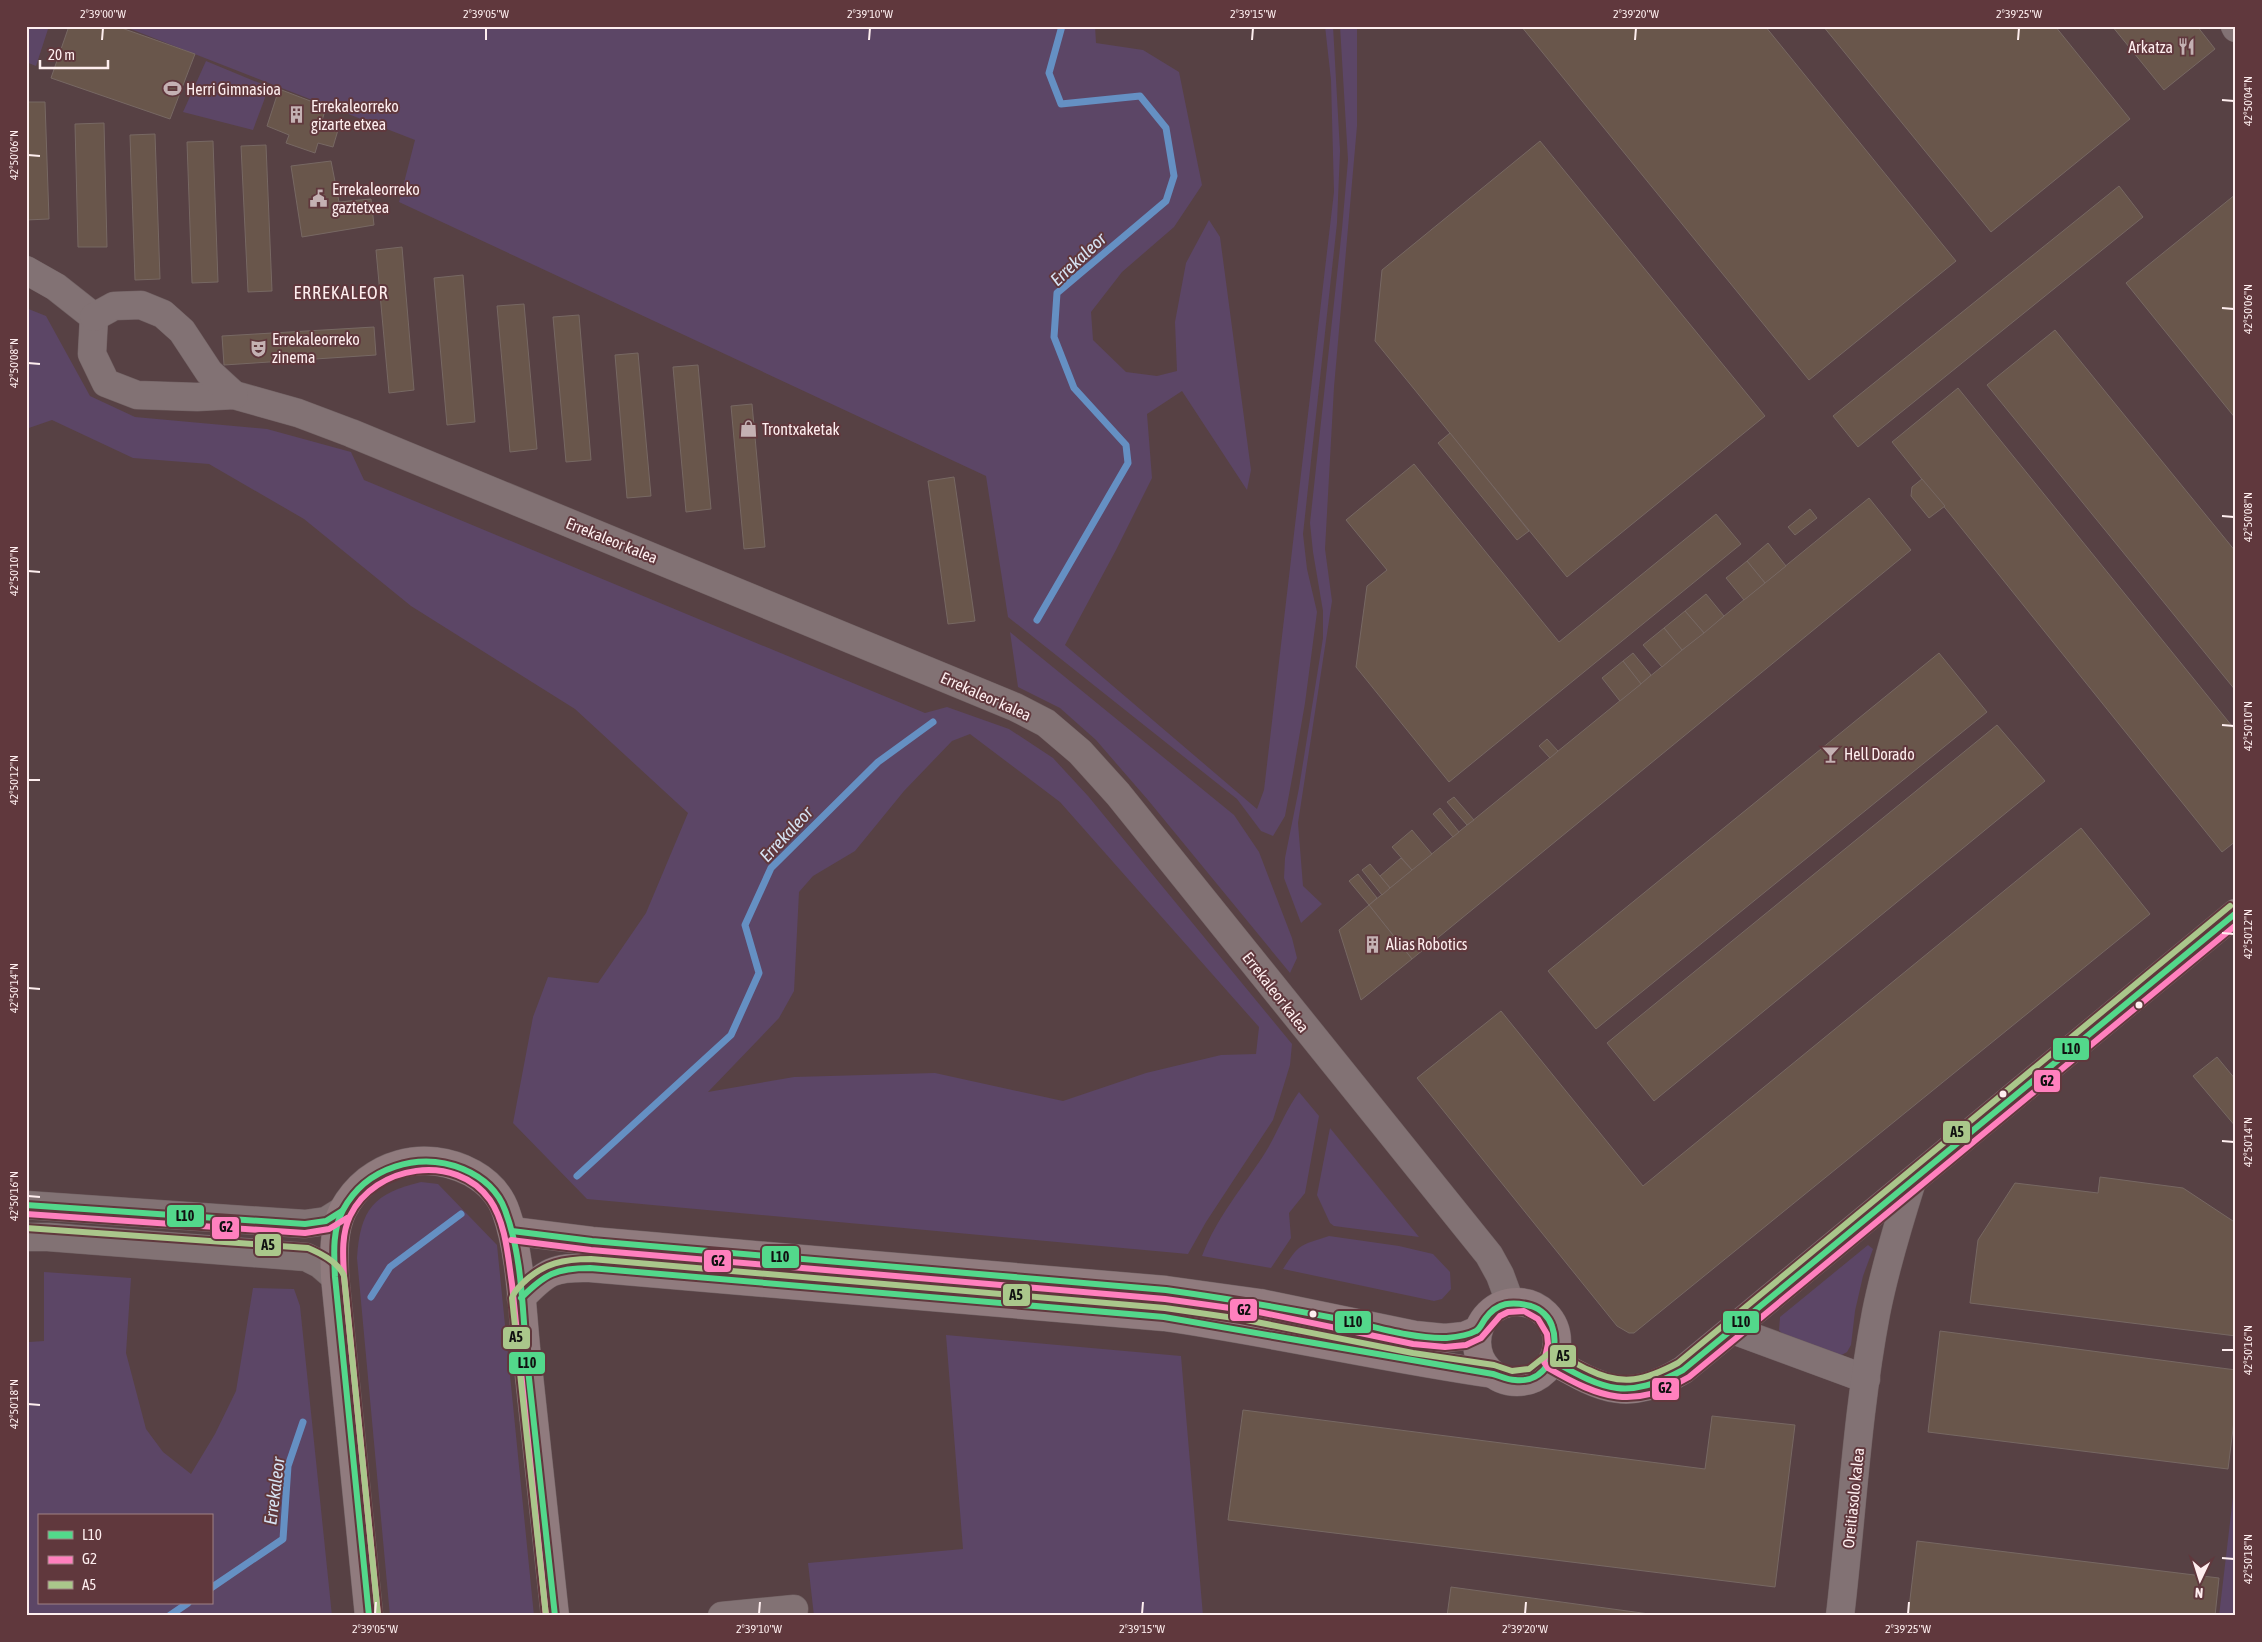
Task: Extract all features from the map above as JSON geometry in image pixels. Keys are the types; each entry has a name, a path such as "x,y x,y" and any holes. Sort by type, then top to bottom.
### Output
{"main road":[{"path":"1553,1361 1592,1383 1620,1390 1644,1389 1661,1383 1683,1370 2236,913"},
{"path":"369,1616 335,1276 336,1231 342,1211 362,1184 377,1173 396,1164 428,1160 446,1162 480,1177 495,1190 506,1209 512,1231 521,1298 555,1616"},
{"path":"512,1231 592,1241 1166,1290 1260,1303 1415,1335 1445,1338 1464,1336 1478,1330"},
{"path":"521,1298 550,1272 564,1268 600,1269 1164,1317 1239,1328 1412,1362 1493,1374 1505,1380 1519,1382 1532,1379 1544,1371 1553,1361 1558,1343 1554,1326 1544,1312 1528,1303 1510,1302 1496,1307 1485,1317 1478,1330 1477,1346 1480,1357 1493,1374"}],"street":[{"path":"26,270 56,287 94,317"},
{"name":"Errekaleor kalea","path":"234,395 209,372 182,331 163,314 141,305 114,306 94,317 92,354 106,382 137,395 197,397 234,395 298,413 351,433 1015,707 1046,723 1080,752 1118,794 1489,1255 1500,1275 1510,1302"},
{"name":"Oreitiasolo kalea","path":"1840,1616 1866,1380 1876,1313 1888,1257 1912,1181"},
{"path":"26,1205 305,1224 326,1221 342,1211"},
{"path":"26,1237 48,1237 306,1257 320,1264 335,1276"},
{"path":"1732,1330 1866,1380"},
{"path":"727,1615 794,1609"}],"shaded area":[{"path":"26,26 49,26 36,66 26,62"},
{"path":"123,26 1007,26 1015,28 1016,26 1095,26 1096,43 1143,50 1179,72 1202,185 1174,227 1122,272 1091,312 1093,340 1126,372 1157,376 1177,371 1175,322 1186,263 1209,220 1220,237 1251,470 1247,490 1182,391 1147,414 1152,478 1065,645 1257,809 1264,790 1334,192 1331,80 1325,26 1333,26 1340,151 1337,223 1303,534 1307,569 1317,612 1305,703 1285,816 1273,836 1261,831 1237,799 1008,617 986,476 399,202 415,140"},
{"path":"1340,26 1357,26 1357,126 1334,387 1325,549 1332,601 1298,823 1303,886 1322,904 1301,923 1284,878 1285,858 1299,788 1323,638 1323,611 1310,523 1348,160"},
{"path":"206,61 269,87 253,130 183,112"},
{"path":"26,308 46,316 90,396 135,417 267,429 351,452 364,480 925,713 947,707 1009,729 1053,758 1088,796 1292,1044 1290,1065 1273,1120 1206,1222 1188,1254 587,1199 513,1123 533,1017 548,977 598,983 646,913 688,813 575,709 411,606 304,519 209,464 133,458 52,420 26,429","holes":["970,734 1060,802 1259,1027 1256,1054 1221,1055 1146,1073 1063,1101 935,1073 794,1077 708,1092 779,1018 794,991 799,892 813,876 855,851 904,791 952,741"]},
{"path":"1010,632 1234,815 1259,852 1292,938 1297,958 1290,973 1148,800 1096,740 1060,708 1018,687"},
{"path":"1299,1092 1319,1116 1305,1193 1289,1213 1291,1238 1271,1268 1202,1256 1215,1228 1265,1153"},
{"path":"1330,1128 1419,1237 1334,1226 1330,1223 1317,1195"},
{"path":"421,1182 438,1184 497,1245 534,1616 390,1616 357,1258 362,1227 366,1215 372,1206 392,1192"},
{"path":"1329,1236 1399,1246 1433,1254 1450,1272 1451,1289 1442,1299 1434,1301 1283,1269 1301,1246"},
{"path":"1868,1245 1873,1249 1863,1276 1855,1311 1851,1345 1847,1352 1838,1357 1787,1339 1779,1330 1780,1317"},
{"path":"44,1272 131,1278 126,1353 146,1429 163,1452 191,1474 215,1434 236,1391 253,1288 294,1289 300,1306 332,1616 26,1616 26,1382 29,1371 29,1342 44,1341"},
{"path":"946,1335 1181,1356 1203,1616 814,1616 808,1563 963,1549"},
{"path":"2233,1497 2236,1497 2236,1616 2219,1616"}],"building":[{"path":"69,26 116,26 195,54 170,119 51,78"},
{"path":"1521,26 1765,26 1956,261 1809,380"},
{"path":"1823,26 2055,26 2130,119 1991,232"},
{"path":"2112,26 2197,26 2215,49 2164,90"},
{"name":"Errekaleorreko gizarte etxea","path":"279,89 326,107 321,124 338,130 333,147 318,143 315,153 286,143 289,135 267,126"},
{"path":"26,102 45,102 49,219 26,220"},
{"path":"104,123 107,247 78,247 75,124"},
{"path":"155,134 160,279 135,280 130,135"},
{"path":"213,141 218,282 192,283 187,142"},
{"path":"1540,141 1765,416 1567,577 1375,341 1382,270"},
{"path":"266,145 272,291 248,292 241,146"},
{"path":"331,161 339,202 371,199 374,225 302,237 291,166"},
{"path":"2119,186 2143,217 1858,447 1833,416"},
{"path":"2236,194 2236,419 2126,283"},
{"path":"402,247 414,390 389,393 376,250"},
{"path":"463,275 475,422 447,425 434,278"},
{"path":"524,304 537,449 510,452 497,306"},
{"path":"579,315 591,460 566,462 553,317"},
{"path":"374,327 376,355 224,365 222,336"},
{"path":"2055,330 2236,552 2236,691 1987,385"},
{"path":"638,353 651,496 627,498 615,355"},
{"path":"698,365 711,509 686,512 673,367"},
{"path":"1958,388 2236,731 2236,841 2222,852 1892,442"},
{"path":"752,404 765,547 744,549 731,406"},
{"path":"1450,433 1529,531 1517,540 1438,443"},
{"path":"1414,464 1559,642 1716,514 1741,544 1449,782 1356,667 1367,586 1387,570 1346,520"},
{"path":"954,477 975,621 948,624 928,481"},
{"path":"1922,479 1945,506 1929,518 1911,496 1912,487"},
{"path":"1869,498 1911,550 1412,959 1369,905"},
{"path":"1810,509 1817,518 1795,535 1788,527"},
{"path":"1768,543 1786,566 1765,583 1747,561"},
{"path":"1747,561 1765,583 1744,600 1726,578"},
{"path":"1706,594 1724,616 1704,633 1685,611"},
{"path":"1685,611 1704,633 1682,650 1664,628"},
{"path":"1664,628 1682,650 1662,667 1643,645"},
{"path":"1633,653 1651,675 1641,684 1623,661"},
{"path":"1939,653 1987,712 1596,1029 1548,971"},
{"path":"1623,661 1641,684 1620,701 1602,678"},
{"path":"1997,725 2045,781 1654,1101 1607,1043"},
{"path":"1547,739 1558,751 1550,758 1539,746"},
{"path":"1454,797 1474,820 1467,825 1447,802"},
{"path":"1440,808 1459,832 1453,837 1433,814"},
{"path":"2081,828 2150,914 1634,1333 1629,1333 1617,1326 1417,1078 1501,1011 1643,1186"},
{"path":"1412,830 1432,854 1412,870 1392,847"},
{"path":"1401,858 1412,870 1390,888 1380,876"},
{"path":"1370,864 1390,888 1382,895 1362,870"},
{"path":"1358,874 1377,898 1369,905 1349,881"},
{"name":"Alias Robotics","path":"1369,905 1412,959 1361,1000 1339,930"},
{"path":"2217,1057 2236,1080 2236,1127 2193,1076"},
{"path":"2100,1177 2183,1188 2236,1223 2236,1336 1970,1303 1978,1240 2015,1183 2098,1193"},
{"path":"26,1304 27,1344 26,1344"},
{"path":"1940,1331 2236,1370 2236,1405 2228,1469 1928,1432"},
{"path":"1243,1410 1705,1469 1712,1416 1795,1425 1775,1587 1228,1520"},
{"path":"1917,1541 2219,1578 2215,1616 1908,1616"},
{"path":"1451,1587 1664,1616 1447,1616"}],"waterway":[{"name":"Errekaleor","path":"1037,620 1128,463 1126,445 1074,388 1054,337 1057,293 1166,201 1174,176 1166,128 1140,96 1061,104 1049,73 1062,26"},
{"name":"Errekaleor","path":"577,1176 731,1035 759,973 745,925 771,868 878,762 933,722"},
{"path":"371,1297 390,1267 461,1214"},
{"name":"Errekaleor","path":"212,1587 283,1539 288,1466 303,1422"},
{"name":"Errekaleor","path":"169,1616 187,1604"}],"transit line":[{"name":"A5","path":"546,1616 512,1298 515,1291 524,1282 547,1266 563,1261 591,1259 1165,1308 1241,1319 1413,1353 1494,1365 1512,1371 1529,1369 1548,1354 1554,1352 1601,1375 1624,1380 1645,1377 1678,1363 2230,906"},
{"name":"L10","path":"1553,1361 1588,1379 1617,1388 1647,1385 1683,1370 2236,913"},
{"name":"G2","path":"511,1240 591,1250 1165,1299 1259,1312 1413,1344 1445,1347 1466,1345 1481,1338 1500,1316 1508,1312 1524,1311 1538,1319 1547,1334 1548,1344 1544,1362 1548,1368 1567,1379 1601,1393 1634,1397 1651,1394 1689,1377 2236,925"},
{"name":"L10","path":"369,1616 335,1277 335,1234 343,1210 353,1195 365,1183 379,1173 395,1167 429,1162 463,1169 483,1180 502,1203 511,1228 519,1265 527,1360 555,1616"},
{"name":"G2","path":"378,1615 344,1276 344,1238 350,1216 362,1199 377,1185 396,1176 416,1171 437,1171 457,1175 475,1185 490,1200 500,1219 503,1230 512,1284 546,1616"},
{"name":"L10","path":"26,1205 305,1224 326,1221 342,1211"},
{"name":"G2","path":"26,1214 305,1233 329,1229 347,1218"},
{"name":"A5","path":"26,1228 308,1248 334,1263 342,1271 378,1615"},
{"name":"L10","path":"512,1231 592,1241 1166,1290 1292,1310 1404,1334 1433,1338 1446,1338 1473,1333 1479,1329 1490,1313 1500,1306 1511,1303 1524,1304 1535,1307 1547,1317 1552,1326 1554,1346 1548,1364 1542,1371 1535,1377 1526,1380 1515,1380 1493,1374 1164,1317 590,1268 568,1269 552,1274 537,1283 521,1298"}],"place":[{"name":"Arkatza","path":"2187,47"},
{"name":"Herri Gimnasioa","path":"172,89"},
{"name":"Errekaleorreko gizarte etxea","path":"297,115"},
{"name":"Errekaleorreko gaztetxea","path":"318,198"},
{"name":"Errekaleorreko zinema","path":"258,348"},
{"name":"Trontxaketak","path":"748,429"},
{"name":"Hell Dorado","path":"1830,754"},
{"name":"Alias Robotics","path":"1372,944"}],"district":[{"name":"ERREKALEOR","path":"341,292"}]}
